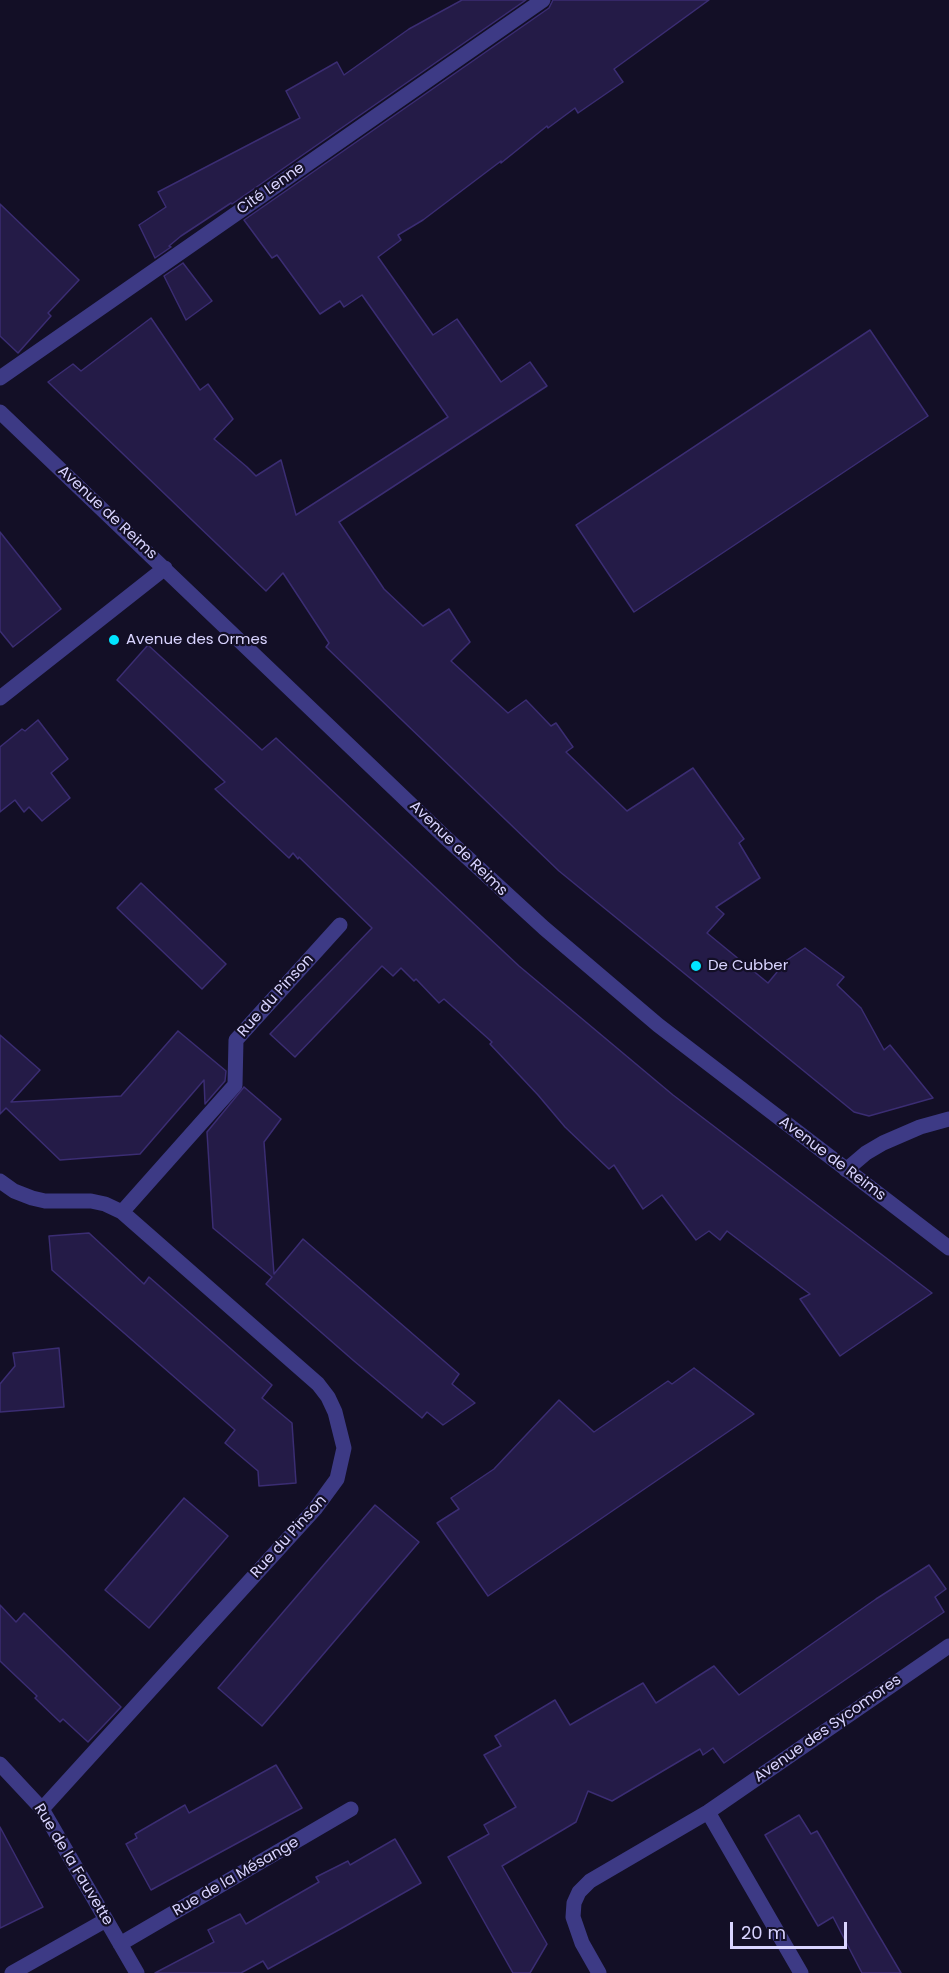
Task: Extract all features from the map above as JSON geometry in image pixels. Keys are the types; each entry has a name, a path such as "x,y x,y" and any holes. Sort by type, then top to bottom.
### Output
{"street":[{"name":"Cité Lenne","path":"0,378 543,0"},
{"name":"Avenue de Reims","path":"0,412 521,908 658,1025 949,1248"},
{"path":"0,698 165,568"},
{"name":"Rue du Pinson","path":"122,1212 235,1085 236,1040 340,925"},
{"path":"846,1170 866,1153 884,1143 920,1127 949,1119"},
{"name":"Rue du Pinson","path":"0,1181 14,1191 32,1198 45,1201 91,1201 105,1204 122,1212 318,1384 328,1397 335,1412 344,1448 337,1479 315,1509 42,1809"},
{"name":"Avenue des Sycomores","path":"599,1973 582,1943 573,1917 574,1904 579,1892 590,1881 708,1812 949,1646"},
{"name":"Rue de la Fauvette","path":"0,1764 42,1809 137,1973"},
{"name":"Rue de la Mésange","path":"120,1944 351,1809"},
{"path":"708,1812 801,1973"},
{"path":"12,1973 106,1920"}],"building":[{"path":"462,0 526,0 232,204 181,236 169,246 171,247 155,258 139,225 166,207 158,192 300,118 286,91 337,62 344,75 409,29"},
{"path":"553,0 709,0 614,69 623,82 578,113 575,108 548,128 547,126 501,163 501,161 423,220 398,235 401,240 378,257 433,335 457,319 501,382 530,362 547,386 339,522 384,589 423,626 449,609 470,642 451,661 508,713 526,700 551,726 556,723 573,747 566,752 627,811 693,768 744,839 739,843 760,878 716,907 724,914 707,933 768,983 787,960 805,948 844,977 837,985 861,1008 884,1050 890,1045 933,1098 869,1116 854,1112 559,871 326,647 329,643 283,573 266,591 48,382 73,364 81,371 151,318 200,390 208,384 233,419 214,439 256,476 281,460 296,515 448,417 362,295 344,307 340,301 320,314 277,255 272,258 244,220 549,8"},
{"path":"0,204 79,280 48,313 51,316 18,353 0,336"},
{"path":"183,263 212,301 186,320 164,276"},
{"path":"870,330 928,416 634,612 576,525"},
{"path":"0,532 61,609 13,647 0,631"},
{"path":"148,645 262,750 276,738 519,966 673,1095 932,1293 840,1356 800,1299 810,1294 727,1231 720,1240 709,1231 696,1240 662,1195 643,1209 614,1165 609,1169 565,1127 490,1044 492,1042 444,999 439,1003 416,979 414,981 401,968 393,976 382,966 295,1057 270,1034 372,928 299,857 298,859 293,853 289,858 215,789 225,782 117,680"},
{"path":"38,720 68,759 51,773 70,798 42,821 29,807 24,812 15,800 0,812 0,747 22,729 25,731"},
{"path":"141,883 226,964 202,989 117,908"},
{"path":"178,1031 226,1071 225,1081 205,1104 204,1080 140,1154 60,1160 6,1108 0,1114 0,1035 40,1070 11,1102 121,1096"},
{"path":"244,1087 281,1119 264,1142 274,1274 303,1239 459,1374 452,1384 475,1403 443,1425 427,1412 422,1418 354,1361 266,1284 272,1277 213,1228 207,1132"},
{"path":"89,1233 144,1284 149,1277 272,1385 262,1398 292,1423 296,1483 259,1486 258,1471 225,1443 235,1430 52,1270 49,1236"},
{"path":"59,1348 64,1407 0,1412 0,1384 15,1366 13,1353"},
{"path":"694,1368 754,1414 488,1596 437,1523 459,1509 451,1498 494,1469 559,1400 594,1432 668,1381 672,1384"},
{"path":"184,1498 228,1536 149,1628 105,1590"},
{"path":"375,1505 419,1542 262,1726 218,1688"},
{"path":"929,1565 946,1589 935,1597 944,1612 724,1763 713,1748 703,1755 700,1749 612,1801 588,1791 576,1822 502,1866 547,1944 530,1973 513,1973 448,1857 489,1834 484,1825 516,1807 484,1755 501,1746 495,1736 555,1700 570,1725 643,1683 656,1703 714,1666 739,1695 876,1599"},
{"path":"0,1605 16,1622 24,1613 121,1707 88,1742 63,1719 60,1722 35,1698 37,1696 0,1661"},
{"path":"276,1765 302,1808 151,1890 126,1844 137,1838 135,1834 185,1805 189,1813"},
{"path":"799,1815 811,1834 817,1831 901,1973 862,1973 833,1917 818,1926 765,1835"},
{"path":"0,1827 43,1907 0,1928"},
{"path":"395,1839 421,1883 344,1927 268,1969 263,1961 241,1973 155,1973 214,1942 208,1930 240,1914 246,1924 319,1882 316,1877 348,1861 350,1865"}],"place":[{"name":"Avenue des Ormes","path":"114,640"},
{"name":"De Cubber","path":"696,966"}]}
